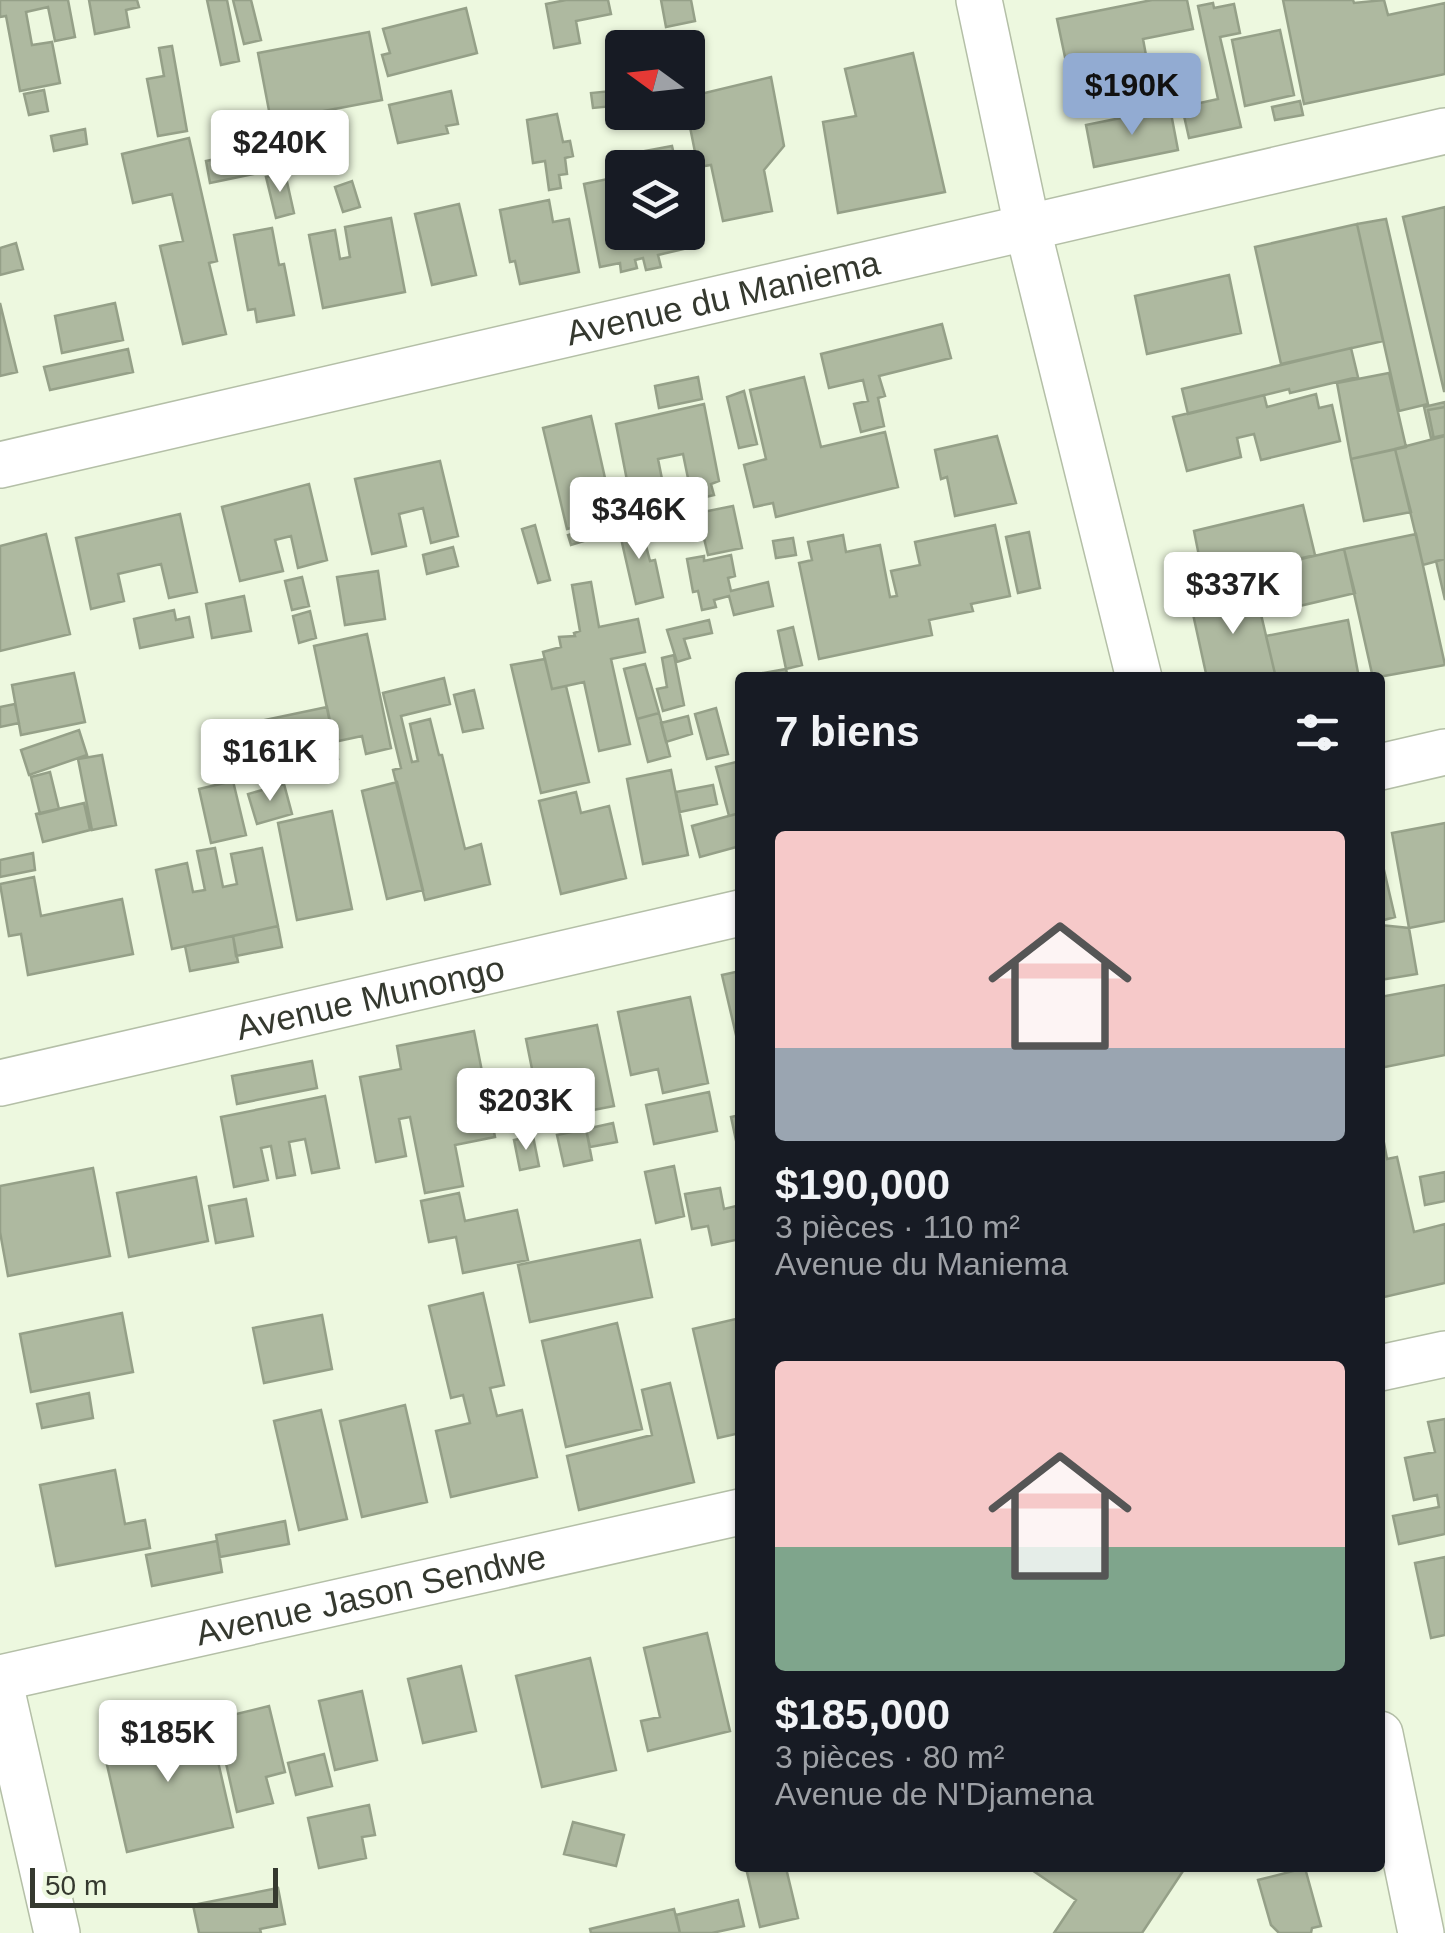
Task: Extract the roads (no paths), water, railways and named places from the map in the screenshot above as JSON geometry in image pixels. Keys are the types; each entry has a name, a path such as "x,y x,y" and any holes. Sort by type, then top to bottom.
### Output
{"street":[{"path":"978,0 1027,226 1138,672"},
{"name":"Avenue du Maniema","path":"0,465 1445,131"},
{"path":"1385,766 1445,752"},
{"name":"Avenue Munongo","path":"0,1083 735,914"},
{"path":"1385,1367 1445,1354"},
{"name":"Avenue Jason Sendwe","path":"0,1681 735,1513"},
{"path":"0,1681 57,1933"},
{"path":"1385,1758 1422,1933"}]}
